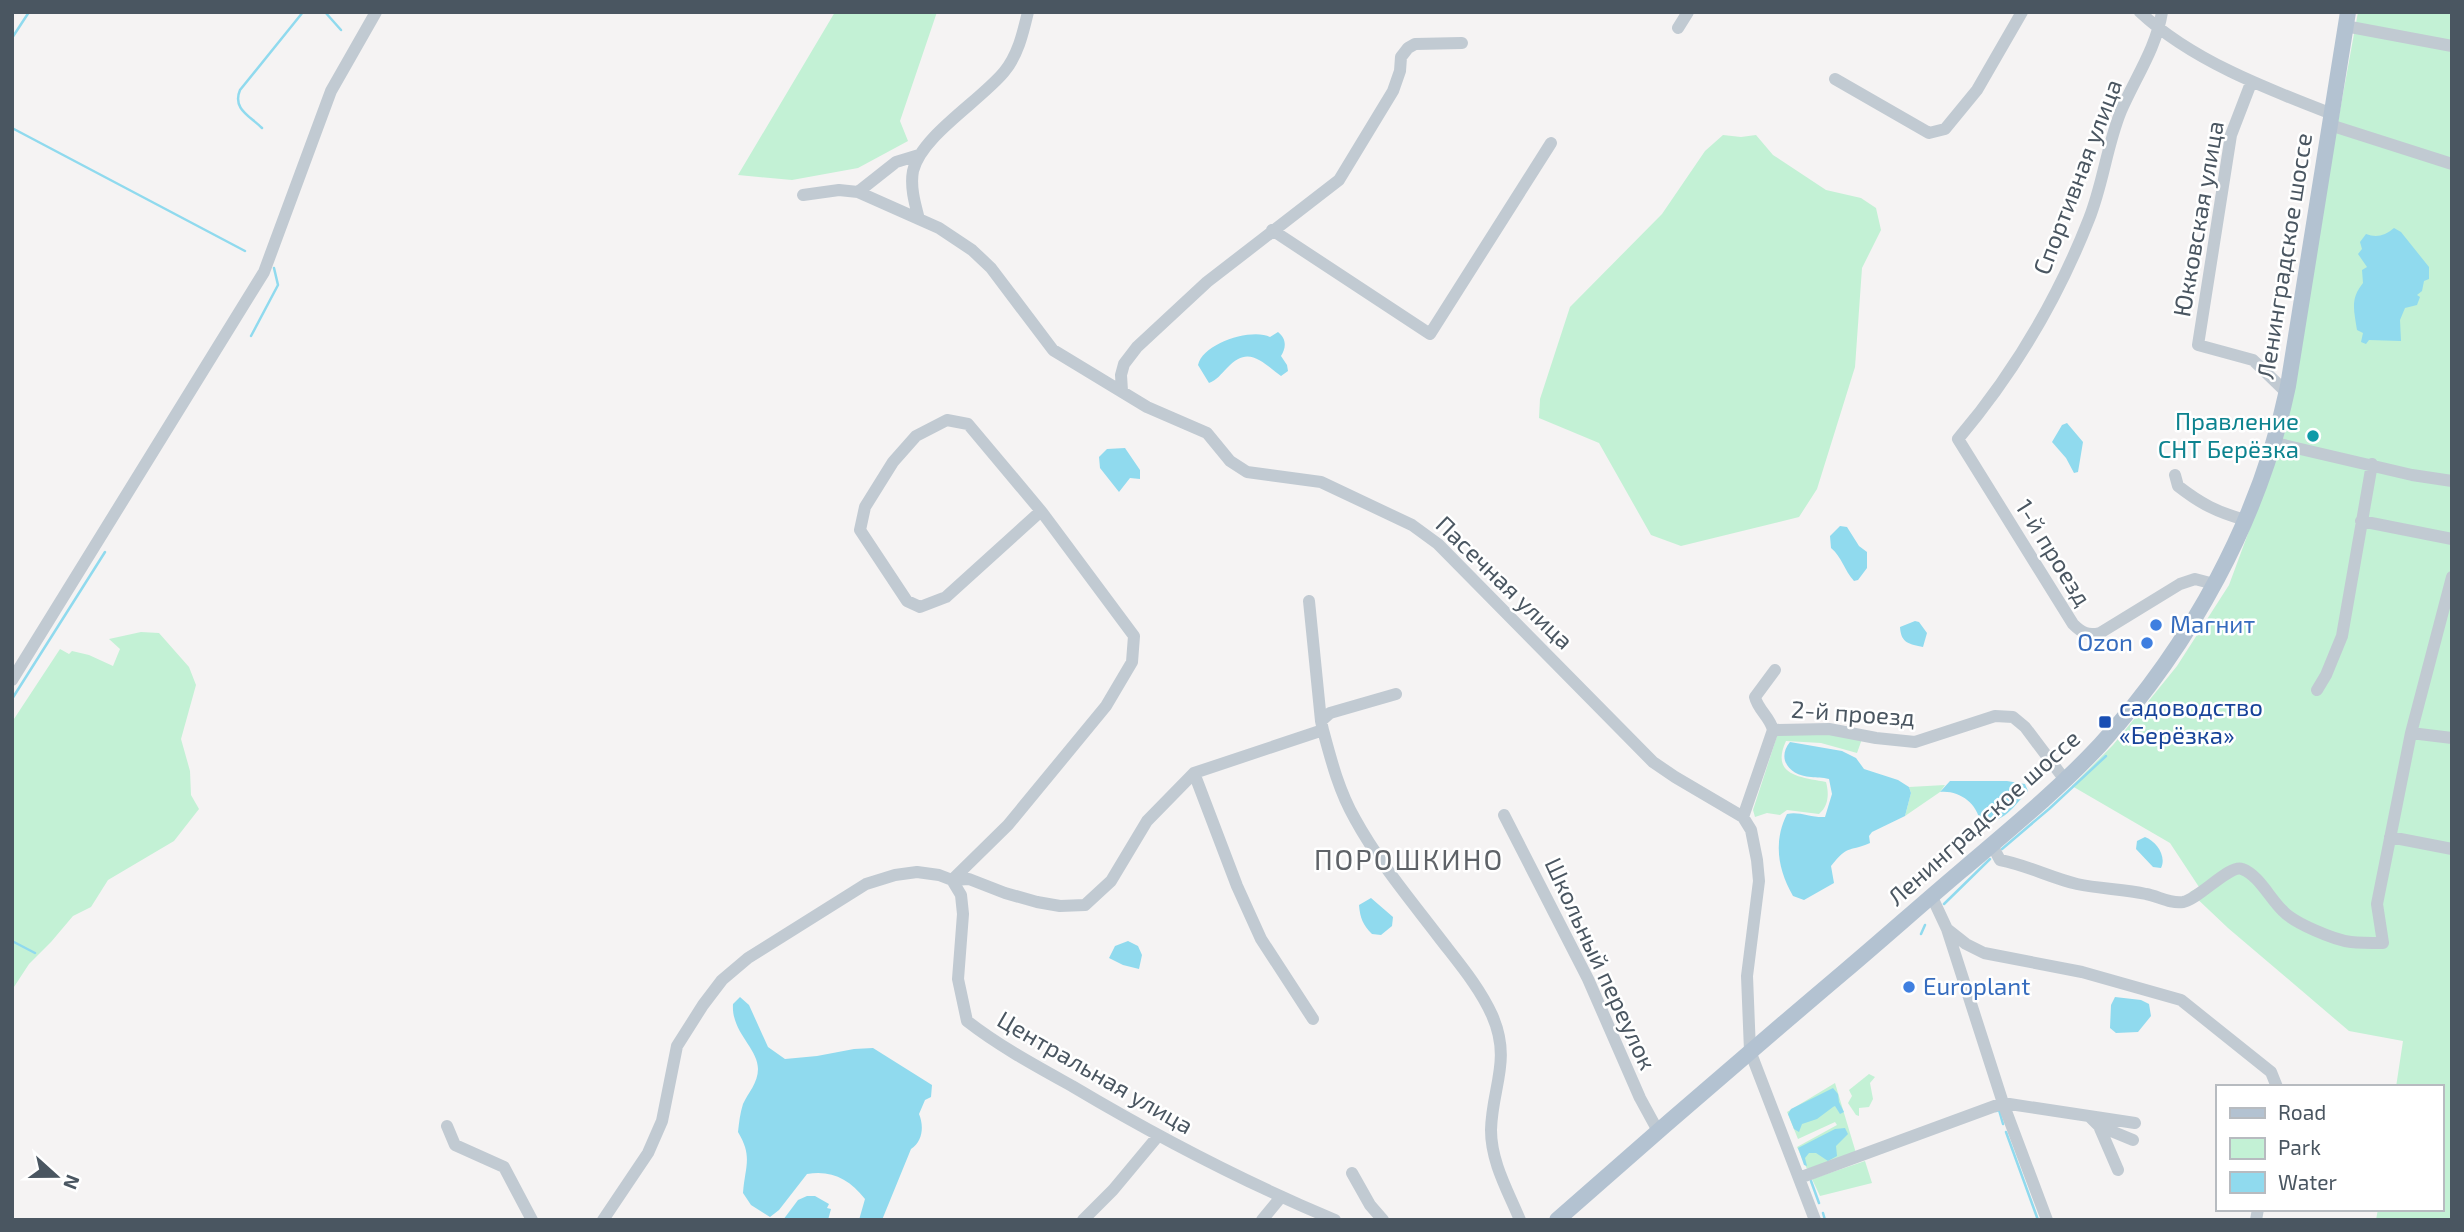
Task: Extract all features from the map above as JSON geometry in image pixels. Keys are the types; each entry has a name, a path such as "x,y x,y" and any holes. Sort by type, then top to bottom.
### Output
{"main road":[{"name":"Ленинградское шоссе","path":"1557,1220 1750,1051 2041,804 2121,720 2169,660 2214,584 2262,482 2275,443 2286,392 2347,19"}],"street":[{"path":"12,680 264,272 331,91 376,12"},
{"path":"919,219 912,185 913,171 919,155 928,143 1006,69 1020,43 1028,12"},
{"path":"1678,28 1688,12"},
{"path":"1835,79 1929,133 1945,129 1977,90 2022,12"},
{"path":"2140,12 2159,30 2251,83 2331,120 2452,164"},
{"name":"Спортивная улица","path":"1958,439 1995,391 2056,294 2090,217 2121,112 2148,58 2159,30 2162,12"},
{"path":"2347,19 2452,46"},
{"path":"1122,391 1121,375 1124,363 1136,347 1207,282 1339,180 1393,91 1400,71 1401,57 1408,48 1415,44 1462,43"},
{"name":"Юкковская улица","path":"2251,83 2231,135 2198,345 2253,360 2286,392"},
{"path":"1272,230 1430,334 1551,143"},
{"path":"858,192 896,162 919,155"},
{"name":"Пасечная улица","path":"803,195 838,190 858,192 919,219 972,250 991,268 1054,350 1170,419 1207,433 1230,461 1247,472 1321,482 1412,525 1438,544 1654,762 1675,778 1743,817"},
{"path":"952,880 1008,825 1098,716 1132,662 1134,636 1041,511 968,424 947,421 916,436 892,462 865,507 860,530 907,601 920,607 946,597 1041,511"},
{"name":"1-й проезд","path":"1958,439 2080,632 2091,635 2100,633 2180,584 2195,579 2214,584"},
{"path":"2275,443 2452,481"},
{"path":"2318,690 2342,636 2372,464"},
{"path":"2175,475 2178,486 2192,498 2214,511 2245,520"},
{"path":"2361,521 2452,539"},
{"path":"1992,845 2000,860 2020,864 2036,872 2077,884 2147,894 2174,902 2185,902 2196,897 2236,867 2251,875 2285,914 2320,932 2348,942 2383,943 2377,904 2411,733 2446,623 2452,578"},
{"path":"1309,601 1322,725 1334,771 1354,817 1379,859 1473,982 1494,1020 1502,1059 1491,1129 1493,1148 1498,1169 1520,1220"},
{"path":"1775,670 1755,697 1757,705 1770,720 1773,730 1743,817 1751,830 1759,881 1747,976 1750,1051 1815,1220"},
{"path":"603,1220 648,1153 662,1121 677,1046 702,1005 722,980 748,958 866,884 895,875 918,872 952,880 969,879 1037,902 1060,906 1085,905 1111,881 1147,821 1194,774 1322,725 1330,713 1396,694"},
{"name":"2-й проезд","path":"1773,730 1829,729 1915,742 1995,716 2013,717 2025,727 2065,780"},
{"path":"2411,733 2452,738"},
{"path":"1194,774 1237,886 1261,939 1313,1020"},
{"name":"Школьный переулок","path":"1504,816 1588,979 1640,1098 1658,1131"},
{"path":"2390,837 2452,849"},
{"name":"Центральная улица","path":"952,880 961,895 963,914 958,979 967,1020 1025,1059 1158,1136 1281,1197 1335,1220"},
{"path":"1932,897 1947,929 2003,1103 2047,1220"},
{"path":"1947,929 1966,944 1984,953 2082,972 2181,1000 2271,1072 2276,1085"},
{"path":"1799,1178 2003,1103 2135,1123"},
{"path":"2089,1116 2099,1126 2118,1170"},
{"path":"447,1126 455,1145 504,1167 532,1220"},
{"path":"2099,1126 2133,1140"},
{"path":"1083,1220 1113,1190 1158,1136"},
{"path":"1352,1173 1370,1205 1383,1220"},
{"path":"1262,1220 1281,1197"}],"green space":[{"path":"835,12 937,12 900,121 908,141 858,168 792,180 738,175"},
{"path":"2358,12 2452,12 2452,1220 2376,1220 2378,1211 2443,1211 2443,1085 2396,1085 2403,1041 2349,1031 2190,892 2199,887 2170,843 2072,786 2113,745 2177,666 2229,585 2277,455"},
{"path":"1723,135 1756,135 1773,155 1826,190 1861,198 1876,208 1881,230 1862,268 1855,367 1817,489 1799,517 1681,546 1651,535 1599,443 1539,418 1540,399 1570,307 1662,214 1705,151"},
{"path":"141,632 159,633 189,667 196,685 181,739 190,771 191,795 199,809 174,841 108,880 91,907 73,916 29,964 12,990 12,722 60,649 69,654 72,651 89,655 113,666 120,649 109,639"},
{"path":"1815,731 1862,739 1857,753 1821,743 1786,741 1782,753 1785,768 1798,776 1826,782 1828,791 1825,807 1819,814 1787,810 1780,815 1767,813 1755,817 1753,810 1778,733"},
{"path":"1945,785 1940,792 1905,816 1911,793 1909,787"},
{"path":"1869,1074 1875,1077 1870,1083 1873,1099 1869,1107 1859,1108 1859,1116 1848,1103 1852,1096 1849,1090"},
{"path":"1835,1083 1856,1153 1807,1169 1797,1147 1837,1125 1835,1122 1798,1139 1787,1112"},
{"path":"1865,1161 1872,1183 1820,1196 1812,1179"}],"water":[{"path":"2394,228 2401,232 2429,267 2429,279 2424,281 2422,291 2417,295 2420,297 2417,305 2405,308 2400,320 2401,341 2369,340 2366,344 2361,342 2363,333 2357,330 2354,311 2356,294 2363,283 2362,270 2367,267 2358,254 2362,249 2360,242 2366,234 2380,236"},
{"path":"1278,332 1284,341 1285,347 1281,356 1288,371 1281,376 1261,361 1248,356 1235,361 1217,379 1209,383 1198,365 1209,350 1229,339 1252,334 1270,337"},
{"path":"2067,423 2083,442 2078,472 2074,473 2066,458 2052,442 2062,425"},
{"path":"1125,448 1140,470 1140,479 1130,478 1119,492 1100,468 1099,457 1107,449"},
{"path":"1840,526 1847,527 1859,546 1867,552 1867,568 1858,580 1854,581 1831,548 1830,536"},
{"path":"1919,622 1927,633 1923,647 1907,642 1902,637 1900,627"},
{"path":"1790,742 1842,751 1856,758 1864,769 1898,780 1909,787 1911,793 1905,816 1872,832 1869,836 1870,843 1841,855 1831,866 1834,883 1804,900 1793,896 1784,876 1779,856 1780,835 1787,814 1825,817 1832,794 1829,779 1803,776 1787,766 1784,754"},
{"path":"1950,781 2007,781 2025,784 2028,791 2002,817 1980,822 1975,809 1966,799 1954,793 1940,792"},
{"path":"2145,837 2159,850 2163,859 2161,868 2153,867 2136,849 2137,841"},
{"path":"1371,898 1393,917 1392,926 1381,935 1372,934 1361,918 1359,905"},
{"path":"1128,941 1138,946 1142,955 1139,969 1109,958 1115,946"},
{"path":"740,997 749,1005 768,1047 785,1059 873,1048 932,1085 931,1097 925,1100 919,1114 922,1123 920,1138 911,1149 882,1220 859,1220 865,1199 846,1181 824,1173 807,1174 779,1210 770,1217 751,1205 743,1193 747,1155 738,1132 740,1114 755,1083 758,1069 754,1054 736,1023 733,1004"},
{"path":"2115,997 2141,1000 2149,1004 2151,1016 2138,1032 2116,1033 2110,1028 2111,1005"},
{"path":"1833,1088 1844,1112 1840,1114 1835,1106 1817,1119 1802,1124 1799,1132 1794,1129 1788,1114 1791,1109"},
{"path":"1845,1128 1848,1134 1836,1146 1837,1156 1828,1161 1816,1153 1809,1153 1805,1158 1807,1166 1804,1165 1798,1148 1835,1129"},
{"path":"815,1196 829,1204 827,1208 831,1209 828,1220 783,1220 798,1200"}],"waterway":[{"path":"12,38 29,12"},
{"path":"262,128 240,107 240,90 303,12"},
{"path":"325,12 341,30"},
{"path":"12,128 245,251"},
{"path":"251,336 278,285 274,268"},
{"path":"12,699 105,552"},
{"path":"2002,849 2106,756"},
{"path":"1944,904 1990,859"},
{"path":"1921,934 1925,925"},
{"path":"12,941 35,953"},
{"path":"1996,1111 1999,1110 2003,1124"},
{"path":"2006,1132 2038,1220"},
{"path":"1811,1181 1819,1203"},
{"path":"1823,1213 1825,1220"}],"place":[{"name":"Правление СНТ Берёзка","path":"2313,436"},
{"name":"Магнит","path":"2156,625"},
{"name":"Ozon","path":"2147,643"},
{"name":"садоводство «Берёзка»","path":"2105,722"},
{"name":"Europlant","path":"1909,987"}],"district":[{"name":"ПОРОШКИНО","path":"1409,860"}]}
